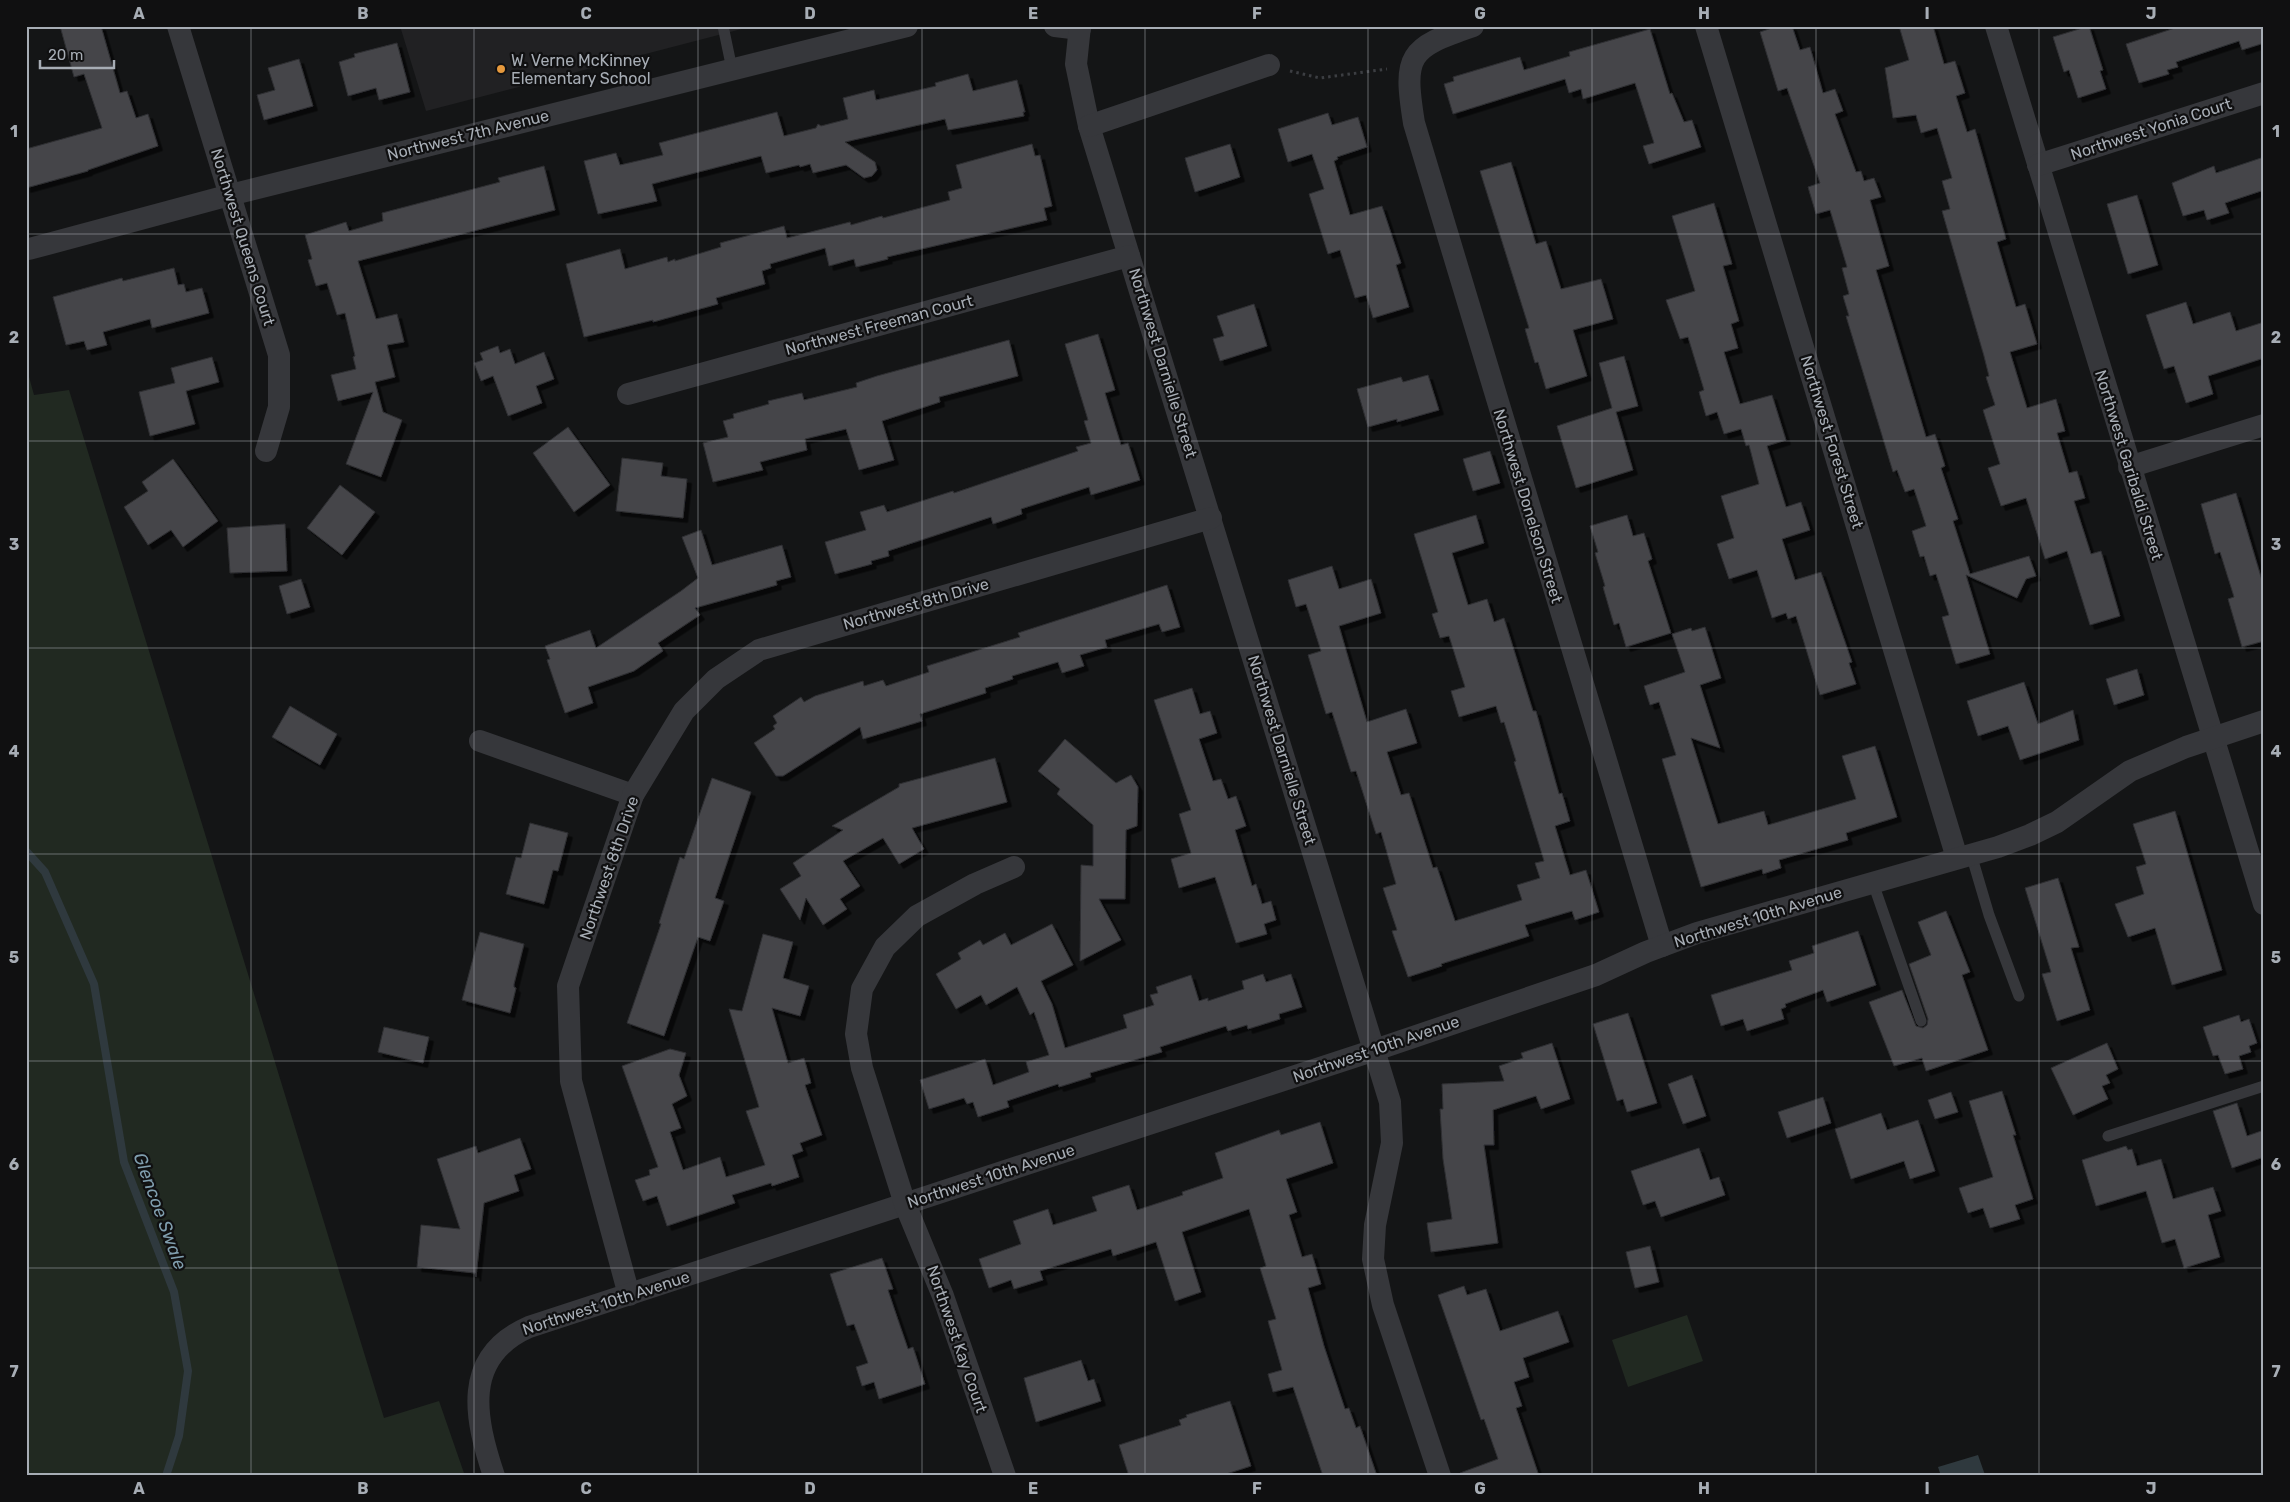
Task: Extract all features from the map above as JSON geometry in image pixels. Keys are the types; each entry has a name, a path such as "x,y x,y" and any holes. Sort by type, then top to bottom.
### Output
{"street":[{"name":"Northwest Queens Court","path":"178,26 279,355 279,407 266,451"},
{"name":"Northwest 7th Avenue","path":"29,249 230,195 908,26"},
{"path":"1055,26 1080,28"},
{"path":"1412,63 1418,53 1438,38 1474,26"},
{"name":"Northwest Forest Street","path":"1706,26 1964,856"},
{"name":"Northwest Garibaldi Street","path":"1996,26 2129,467 2264,904"},
{"name":"Northwest Darnielle Street","path":"1080,28 1076,64 1089,126 1390,1102 1392,1143 1376,1225 1373,1259 1384,1305 1440,1476"},
{"name":"Northwest Donelson Street","path":"1412,63 1408,88 1414,124 1662,946"},
{"path":"1089,126 1269,65"},
{"name":"Northwest Yonia Court","path":"2038,165 2264,93"},
{"name":"Northwest Freeman Court","path":"628,394 1130,256"},
{"path":"2129,467 2264,425"},
{"name":"Northwest 8th Drive","path":"630,1295 571,1081 568,986 634,795 684,711 716,679 759,650 1210,518"},
{"name":"Northwest 10th Avenue","path":"494,1476 478,1415 480,1380 485,1366 502,1342 515,1334 1375,1050 1596,975 1697,933 1873,883 2030,835 2057,822 2130,771 2186,747 2264,721"},
{"path":"480,741 634,795"},
{"name":"Northwest Kay Court","path":"1005,1476 943,1296 905,1204 862,1068 856,1034 862,989 885,947 917,916 975,884 1014,867"}],"lane":[{"path":"724,26 732,69"},
{"path":"1964,856 2019,996"},
{"path":"1873,883 1921,1021"},
{"path":"2108,1136 2264,1086"}],"path":[{"path":"1269,65 1320,78 1377,71 1412,63"}],"shaded area":[{"name":"W. Verne McKinney Elementary School","path":"400,26 753,26 426,111"},
{"path":"26,366 34,395 69,390 384,1418 439,1401 465,1476 26,1476"},
{"path":"1687,1315 1703,1361 1628,1387 1612,1340"},
{"path":"1978,1455 1985,1475 1941,1476 1938,1467"}],"building":[{"path":"60,26 101,26 120,93 127,91 136,118 148,114 158,146 88,171 26,188 26,149 102,128 84,74 74,77"},
{"path":"1778,26 1792,26 1800,50 1810,47 1823,93 1835,89 1843,111 1835,114 1856,172 1861,171 1864,181 1874,178 1881,197 1870,200 1889,266 1876,270 1926,437 1935,434 1945,466 1941,468 1958,519 1953,521 1970,574 2029,556 2036,576 2026,579 2017,598 1966,575 1990,654 1956,664 1942,617 1949,615 1936,574 1930,576 1924,556 1920,557 1912,531 1926,526 1914,489 1905,492 1897,470 1893,472 1846,316 1849,316 1843,296 1849,294 1842,268 1847,267 1830,210 1816,214 1808,187 1820,183 1787,88 1778,91 1760,32"},
{"path":"1899,26 1933,26 1944,64 1955,61 1965,93 1956,96 1967,132 1975,129 2006,239 1997,242 2016,307 2025,304 2037,344 2010,352 2027,408 2056,399 2065,431 2057,433 2069,473 2077,471 2085,498 2074,501 2091,554 2101,551 2120,616 2090,625 2067,551 2045,559 2026,498 2001,506 1988,468 2000,464 1983,410 1995,405 1986,377 1989,376 1984,356 1942,211 1950,209 1942,181 1952,178 1937,128 1921,133 1916,115 1893,118 1885,68 1909,60"},
{"path":"2089,26 2103,70 2100,71 2106,89 2078,98 2069,70 2064,72 2053,37"},
{"path":"2181,26 2264,26 2264,43 2242,50 2239,41 2176,62 2178,67 2167,70 2169,74 2139,83 2126,44"},
{"path":"1650,29 1670,94 1672,93 1684,122 1692,120 1701,147 1649,164 1643,146 1654,143 1635,83 1583,99 1581,89 1569,93 1565,79 1453,114 1444,84 1454,81 1453,77 1520,57 1524,70 1570,56 1569,52"},
{"path":"397,43 410,92 379,100 376,88 348,96 339,62 355,57 354,54"},
{"path":"299,59 313,106 264,120 257,95 275,90 268,68"},
{"path":"968,74 973,91 1017,80 1025,112 1023,112 1024,116 948,130 945,119 845,142 875,162 877,170 872,176 864,178 846,165 813,173 810,164 800,167 799,165 766,173 761,156 652,184 657,201 598,214 584,161 616,153 620,165 663,155 659,143 777,112 784,136 816,128 818,124 821,126 848,119 843,98 874,90 876,100 936,86 935,83"},
{"path":"1328,113 1332,125 1358,117 1367,147 1337,157 1338,159 1334,161 1350,215 1382,206 1401,263 1396,265 1409,307 1373,318 1366,295 1355,298 1340,250 1328,254 1309,194 1324,189 1312,154 1288,162 1278,129"},
{"path":"1032,144 1035,156 1040,155 1052,206 1044,208 1047,220 887,257 888,259 856,267 854,259 829,266 825,248 770,264 771,268 762,271 765,284 716,298 718,304 653,322 653,320 584,337 566,264 620,249 625,269 667,257 668,262 675,259 675,261 721,247 720,243 784,226 787,238 850,222 851,225 882,216 883,218 950,200 948,192 962,188 956,165"},
{"path":"1230,144 1240,177 1195,192 1185,158"},
{"path":"2264,157 2264,190 2225,203 2229,213 2207,220 2204,210 2183,216 2172,183 2214,166 2216,173"},
{"path":"1511,162 1536,244 1546,241 1561,289 1601,279 1613,319 1573,330 1587,376 1546,389 1538,362 1535,363 1525,329 1529,328 1480,171"},
{"path":"544,166 555,210 358,261 376,319 397,314 404,342 387,345 395,377 375,382 383,412 402,420 381,477 346,464 373,392 338,401 331,375 356,369 353,357 355,356 345,313 337,315 327,283 316,286 308,260 312,259 305,235 346,222 349,231 383,221 382,213 500,182 498,178"},
{"path":"2137,195 2158,265 2128,274 2107,204"},
{"path":"1714,203 1732,264 1723,266 1739,321 1731,324 1738,348 1724,352 1740,404 1772,395 1786,440 1767,446 1786,507 1801,502 1810,530 1782,539 1795,580 1821,572 1852,662 1849,663 1856,684 1820,695 1796,616 1788,619 1786,613 1772,618 1757,570 1729,579 1717,544 1734,538 1721,496 1759,484 1749,445 1746,446 1741,429 1724,434 1717,412 1706,416 1699,392 1704,390 1688,337 1680,339 1666,300 1695,291 1672,216"},
{"path":"174,268 178,285 184,284 186,292 202,288 209,313 152,328 150,319 103,332 107,345 87,350 84,341 66,345 53,297 122,278 123,281"},
{"path":"2186,302 2193,324 2230,312 2236,331 2264,322 2264,358 2208,376 2213,394 2186,403 2174,366 2164,369 2146,315"},
{"path":"1254,304 1267,346 1220,361 1213,339 1224,336 1217,316"},
{"path":"1098,334 1115,390 1105,393 1121,445 1128,443 1140,480 1091,495 1089,487 1021,509 1022,514 993,524 991,517 888,551 889,556 871,561 872,564 835,574 825,542 866,530 860,512 884,505 887,512 953,491 954,493 1078,451 1076,447 1091,443 1084,421 1088,420 1065,344"},
{"path":"1009,340 1018,376 939,397 940,402 882,421 894,460 859,470 846,429 805,439 807,450 760,462 763,470 713,482 703,443 728,437 723,421 734,418 733,414 769,404 768,401 802,393 804,400 857,387 856,383 877,376"},
{"path":"498,346 500,353 510,349 515,364 544,352 554,379 536,386 542,403 508,416 493,376 481,381 474,363 483,360 480,353"},
{"path":"1624,356 1638,406 1616,412 1633,470 1576,488 1557,426 1612,408 1599,363"},
{"path":"212,357 219,382 186,391 195,424 150,436 139,392 175,383 171,368"},
{"path":"1428,375 1439,410 1397,422 1397,419 1368,427 1357,389 1401,377 1403,382"},
{"path":"568,427 610,485 574,512 533,453"},
{"path":"1490,451 1500,483 1473,491 1463,459"},
{"path":"622,458 663,463 661,476 687,479 683,518 616,511"},
{"path":"173,459 218,521 183,547 171,530 148,545 124,507 148,491 142,482"},
{"path":"340,485 375,512 342,555 307,528"},
{"path":"2236,493 2264,587 2264,641 2242,647 2228,599 2234,597 2220,552 2215,554 2201,504"},
{"path":"1476,515 1484,543 1452,553 1468,605 1487,599 1494,622 1504,618 1533,711 1536,711 1559,794 1562,793 1570,821 1555,826 1570,875 1586,870 1599,912 1575,920 1572,911 1525,925 1529,936 1441,964 1442,966 1408,977 1392,931 1397,930 1383,888 1396,884 1381,832 1376,834 1356,771 1351,772 1332,712 1326,714 1308,655 1321,651 1306,604 1296,607 1288,580 1332,566 1339,589 1371,579 1381,613 1339,626 1367,722 1406,709 1417,743 1387,752 1401,795 1409,793 1433,868 1437,867 1455,921 1522,900 1517,885 1540,878 1535,863 1544,861 1514,762 1516,761 1504,722 1501,723 1496,706 1459,717 1451,691 1465,687 1449,636 1440,638 1432,614 1438,612 1414,534"},
{"path":"1627,515 1633,536 1644,533 1652,559 1648,561 1671,633 1626,647 1619,623 1614,625 1603,587 1605,586 1595,553 1598,552 1590,526"},
{"path":"285,524 287,571 230,573 227,528"},
{"path":"701,530 712,565 782,545 791,577 776,581 777,585 695,608 700,615 658,643 663,651 634,671 588,687 593,703 565,713 547,660 550,659 545,646 590,630 596,648 681,591 698,578 682,537"},
{"path":"301,579 310,607 287,614 279,586"},
{"path":"1167,585 1180,627 1162,632 1159,624 1105,640 1107,647 1080,655 1084,666 1062,673 1058,662 1012,676 1013,679 985,688 986,693 920,714 922,721 863,739 860,727 783,776 776,776 754,743 775,729 773,726 777,723 773,716 801,697 804,702 815,696 863,681 864,686 883,680 886,686 929,672 927,666 1020,637 1018,633"},
{"path":"1705,627 1721,678 1700,685 1720,748 1691,738 1718,824 1764,811 1768,825 1856,799 1842,756 1875,746 1897,817 1846,833 1848,840 1779,860 1781,868 1763,874 1762,869 1701,887 1662,759 1676,755 1659,702 1650,705 1644,686 1685,672 1672,634 1691,628 1692,631"},
{"path":"2137,669 2144,695 2114,705 2106,679"},
{"path":"2024,682 2038,724 2073,710 2079,740 2020,760 2008,726 1978,736 1967,701"},
{"path":"1192,688 1200,714 1210,711 1217,733 1199,739 1213,781 1221,779 1228,799 1236,796 1246,826 1235,830 1252,886 1256,884 1262,904 1271,901 1276,920 1264,924 1267,934 1236,943 1215,877 1179,888 1171,859 1191,853 1179,814 1191,810 1154,700"},
{"path":"290,706 337,734 320,765 272,737"},
{"path":"1065,739 1116,783 1131,775 1138,787 1137,826 1126,830 1125,899 1099,899 1121,940 1080,961 1081,865 1093,866 1093,825 1057,794 1060,789 1038,771"},
{"path":"995,758 1007,802 912,828 924,849 899,864 883,838 843,861 860,886 840,899 847,909 823,925 806,898 800,920 780,889 801,876 793,863 843,830 832,826 899,787 899,784"},
{"path":"712,778 751,792 715,898 724,901 710,941 698,937 664,1036 627,1023 661,924 659,923 680,857 684,859"},
{"path":"2175,811 2222,970 2172,985 2155,928 2128,937 2115,904 2144,894 2136,867 2146,864 2133,824"},
{"path":"530,823 568,833 558,871 553,870 544,904 506,894 516,857 521,858"},
{"path":"2058,878 2079,947 2071,948 2090,1010 2057,1021 2042,974 2051,972 2025,888"},
{"path":"1946,911 1970,972 1962,975 1988,1050 1926,1071 1922,1058 1894,1066 1869,1002 1902,990 1916,1026 1923,1028 1927,1025 1928,1019 1909,964 1931,955 1918,922"},
{"path":"1052,924 1073,965 1041,981 1052,1004 1065,1048 1127,1028 1123,1015 1154,1005 1150,995 1158,993 1156,987 1191,975 1199,1001 1208,998 1208,1001 1244,989 1242,981 1263,974 1266,982 1291,974 1302,1007 1279,1014 1280,1019 1248,1029 1247,1025 1228,1031 1226,1026 1160,1047 1162,1052 1090,1073 1091,1077 1059,1087 1058,1084 1007,1101 1009,1107 978,1117 973,1102 967,1104 964,1098 929,1109 920,1080 985,1059 993,1085 1029,1072 1026,1062 1049,1055 1034,1012 1030,1015 1017,987 986,1005 981,995 956,1009 936,974 961,959 958,953 980,940 983,945 1005,933 1011,945"},
{"path":"1858,931 1876,985 1827,1002 1823,990 1785,1004 1786,1007 1781,1009 1784,1019 1747,1031 1743,1019 1721,1026 1711,995 1792,970 1789,961 1814,953 1812,946"},
{"path":"480,932 524,944 514,984 516,988 510,1013 462,1000"},
{"path":"763,934 793,942 783,978 809,986 800,1016 772,1008 788,1063 804,1058 811,1083 805,1085 822,1135 800,1143 803,1151 792,1155 799,1177 772,1186 771,1183 732,1195 735,1203 667,1226 657,1196 643,1201 635,1180 650,1175 649,1170 658,1167 622,1066 670,1049 686,1053 679,1075 687,1096 672,1104 681,1128 670,1132 683,1170 720,1157 726,1177 765,1165 746,1111 759,1107 729,1009 742,1011"},
{"path":"1628,1013 1657,1103 1627,1112 1623,1099 1617,1101 1593,1024"},
{"path":"2239,1015 2241,1022 2249,1019 2257,1043 2249,1046 2251,1052 2239,1056 2243,1069 2225,1074 2218,1055 2213,1056 2203,1027"},
{"path":"384,1027 429,1037 423,1063 378,1052"},
{"path":"1552,1043 1570,1099 1541,1109 1536,1096 1493,1110 1494,1145 1484,1145 1498,1243 1431,1252 1427,1223 1452,1219 1443,1159 1440,1109 1443,1109 1442,1084 1504,1081 1499,1066 1523,1058 1521,1053"},
{"path":"2107,1043 2118,1069 2106,1075 2110,1083 2102,1086 2108,1099 2073,1115 2051,1068"},
{"path":"1692,1075 1706,1116 1683,1124 1668,1084"},
{"path":"2002,1091 2016,1135 2013,1135 2033,1199 2015,1205 2020,1219 1990,1228 1983,1208 1968,1213 1959,1188 1993,1177 1969,1101"},
{"path":"1951,1092 1958,1112 1935,1119 1928,1100"},
{"path":"1823,1097 1831,1123 1787,1138 1778,1112"},
{"path":"2237,1103 2247,1136 2264,1130 2264,1157 2232,1168 2213,1111"},
{"path":"1881,1113 1887,1130 1918,1120 1935,1171 1910,1179 1904,1161 1851,1179 1835,1129"},
{"path":"1320,1122 1333,1163 1286,1179 1297,1212 1289,1215 1302,1257 1312,1254 1321,1284 1308,1288 1324,1346 1345,1409 1349,1408 1356,1428 1360,1426 1377,1476 1323,1476 1293,1387 1273,1392 1268,1374 1282,1370 1268,1321 1276,1319 1260,1268 1266,1266 1249,1209 1182,1232 1201,1292 1175,1301 1156,1242 1113,1256 1111,1249 1040,1271 1043,1280 1014,1289 1011,1280 989,1288 979,1259 1021,1244 1013,1221 1048,1209 1053,1225 1097,1211 1092,1197 1129,1185 1137,1210 1183,1195 1182,1192 1223,1178 1215,1153 1279,1130 1281,1135"},
{"path":"520,1138 531,1169 514,1175 519,1191 484,1203 476,1277 475,1273 417,1267 421,1225 460,1229 437,1159 476,1146 478,1153"},
{"path":"2126,1146 2128,1150 2132,1149 2137,1166 2161,1159 2173,1199 2213,1187 2221,1211 2208,1215 2220,1257 2184,1268 2175,1239 2162,1243 2146,1191 2096,1206 2082,1160"},
{"path":"1699,1148 1710,1180 1719,1177 1725,1195 1661,1217 1655,1201 1643,1205 1631,1171"},
{"path":"1650,1246 1659,1282 1635,1288 1626,1252"},
{"path":"882,1258 893,1289 888,1290 895,1311 908,1349 913,1347 925,1384 879,1399 874,1382 862,1386 856,1367 868,1363 854,1324 847,1326 830,1274"},
{"path":"1464,1286 1467,1295 1486,1289 1500,1331 1558,1311 1569,1342 1523,1358 1529,1377 1514,1382 1522,1406 1516,1408 1539,1476 1460,1476 1460,1473 1498,1459 1484,1419 1481,1420 1438,1295"},
{"path":"1081,1360 1088,1381 1094,1379 1101,1401 1036,1422 1024,1378"},
{"path":"1230,1401 1251,1466 1220,1476 1129,1476 1119,1445 1181,1425 1179,1420 1187,1417 1186,1415"}],"waterway":[{"name":"Glencoe Swale","path":"26,851 45,872 94,984 124,1162 174,1292 188,1371 179,1436 166,1476"}],"place":[{"name":"W. Verne McKinney Elementary School","path":"501,69"}]}
